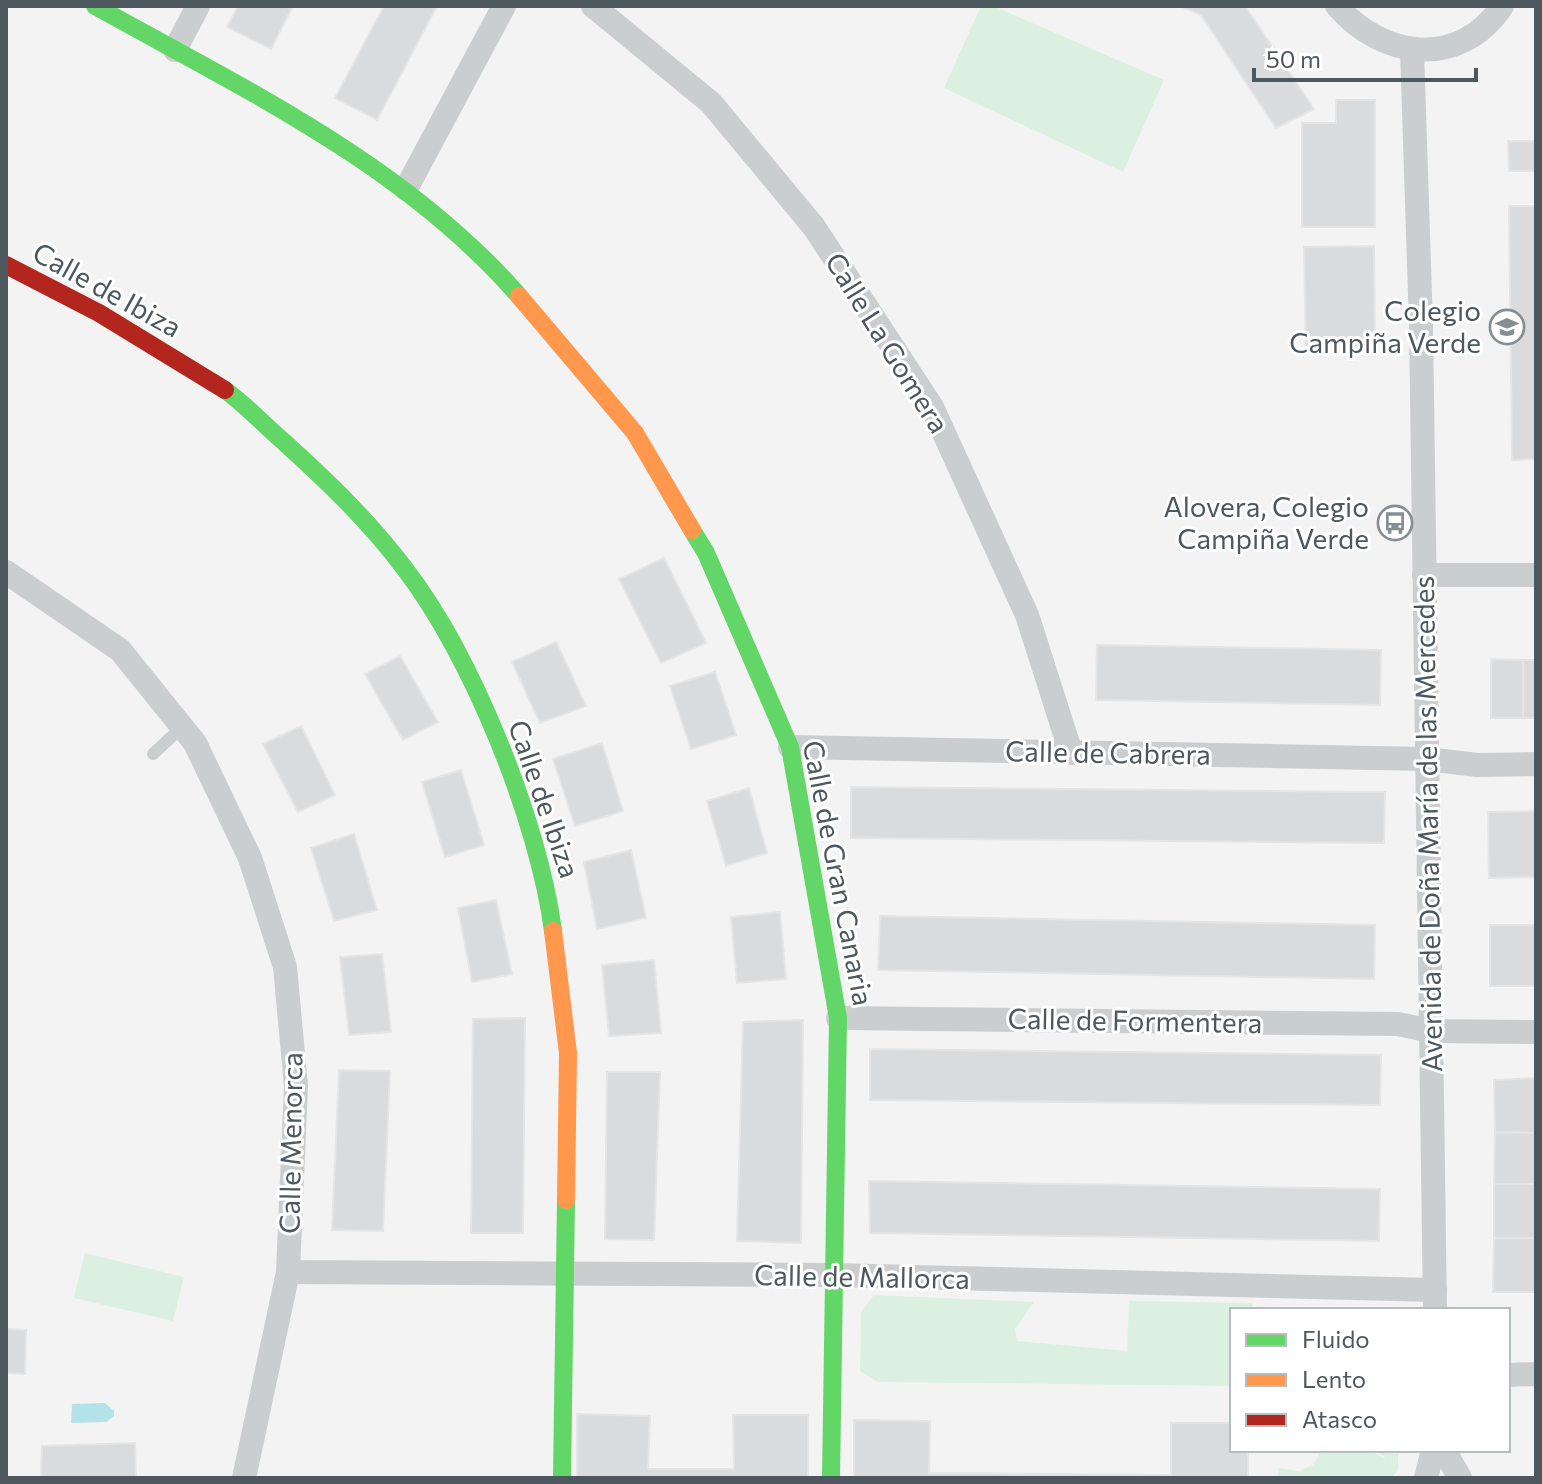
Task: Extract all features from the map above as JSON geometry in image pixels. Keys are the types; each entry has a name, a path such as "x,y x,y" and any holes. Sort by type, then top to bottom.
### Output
{"street":[{"name":"Calle de Gran Canaria","path":"95,6 284,111 406,189 515,292 635,433 706,553 790,747 816,879 838,1018 831,1478"},
{"path":"175,50 198,6"},
{"path":"406,189 504,6"},
{"name":"Calle La Gomera","path":"593,6 711,103 814,227 932,407 1027,615 1071,753"},
{"path":"1337,6 1355,27 1368,35 1382,43 1412,50 1446,47 1476,33 1502,6"},
{"name":"Avenida de Doña María de las Mercedes","path":"1412,50 1435,1300"},
{"name":"Calle de Ibiza","path":"6,265 99,313 228,392 348,500 406,570 442,625 507,760 549,901 568,1053 562,1478"},
{"name":"Calle Menorca","path":"6,572 120,650 182,727 201,754 250,858 285,967 296,1086 288,1272 244,1478"},
{"path":"1424,575 1536,575"},
{"name":"Calle de Cabrera","path":"790,747 1427,759 1477,765 1536,764"},
{"name":"Calle de Formentera","path":"838,1018 1398,1024 1431,1031 1536,1032"},
{"name":"Calle de Mallorca","path":"288,1272 832,1275 1435,1300"},
{"path":"1510,1375 1536,1374"},
{"path":"1426,1478 1432,1452"},
{"path":"1445,1452 1460,1478"}],"lane":[{"path":"153,754 182,727"}],"green space":[{"path":"981,6 993,6 1164,80 1123,172 944,88"},
{"path":"85,1253 184,1277 173,1321 74,1298"},
{"path":"874,1295 1034,1302 1015,1329 1017,1341 1127,1351 1129,1301 1253,1303 1252,1308 1230,1308 1230,1386 878,1382 860,1371 861,1312"},
{"path":"1321,1452 1373,1452 1386,1459 1379,1452 1398,1452 1398,1470 1391,1478 1278,1478 1278,1468 1299,1471 1313,1465"}],"water":[{"path":"105,1403 114,1411 114,1416 106,1422 71,1423 72,1404"}],"building":[{"path":"238,6 293,6 271,49 227,27"},
{"path":"384,6 437,6 377,120 335,98"},
{"path":"1180,6 1245,6 1314,109 1276,128 1201,15"},
{"path":"1336,100 1375,100 1375,227 1302,227 1302,123 1336,123"},
{"path":"1508,141 1536,141 1536,171 1509,171"},
{"path":"1509,206 1536,206 1536,459 1512,460"},
{"path":"1374,246 1375,350 1306,353 1304,247"},
{"path":"664,558 706,643 661,663 619,579"},
{"path":"556,642 586,706 540,723 512,662"},
{"path":"1097,645 1381,650 1380,705 1096,700"},
{"path":"400,656 438,722 403,740 365,674"},
{"path":"1491,659 1523,660 1523,718 1491,718"},
{"path":"1523,660 1536,660 1536,718 1523,718"},
{"path":"715,672 736,735 691,749 670,686"},
{"path":"301,726 335,795 298,812 263,744"},
{"path":"602,743 623,811 575,826 553,759"},
{"path":"461,770 484,845 445,857 422,782"},
{"path":"851,787 1385,792 1384,843 851,838"},
{"path":"749,788 767,853 726,866 707,801"},
{"path":"1536,811 1536,877 1489,878 1488,812"},
{"path":"354,834 377,910 334,921 311,848"},
{"path":"631,850 646,918 597,929 584,862"},
{"path":"496,900 512,974 472,982 458,908"},
{"path":"780,912 786,979 737,983 731,917"},
{"path":"880,916 1375,925 1374,979 878,970"},
{"path":"1490,925 1536,925 1536,986 1490,986"},
{"path":"382,954 391,1032 349,1035 340,957"},
{"path":"654,960 661,1033 609,1036 602,965"},
{"path":"525,1018 523,1233 471,1233 473,1019"},
{"path":"803,1020 801,1243 737,1241 743,1022"},
{"path":"870,1049 1381,1055 1380,1105 870,1100"},
{"path":"339,1070 390,1071 383,1231 332,1230"},
{"path":"607,1072 660,1072 654,1240 605,1239"},
{"path":"1536,1078 1536,1133 1495,1132 1494,1080"},
{"path":"1495,1132 1536,1133 1536,1184 1494,1184"},
{"path":"869,1181 1380,1189 1379,1241 870,1233"},
{"path":"1494,1184 1536,1184 1536,1238 1494,1238"},
{"path":"1494,1238 1536,1238 1536,1292 1493,1292"},
{"path":"6,1329 26,1330 25,1374 6,1373"},
{"path":"577,1414 650,1416 648,1469 734,1469 733,1415 808,1415 808,1478 577,1478"},
{"path":"854,1420 930,1421 929,1473 1171,1475 1171,1423 1230,1423 1230,1452 1248,1452 1248,1478 854,1478"},
{"path":"135,1443 136,1478 41,1478 42,1446"}],"traffic: fast":[{"path":"95,6 265,100 374,169 426,207 474,249 519,296"},
{"path":"225,390 348,502 391,551 430,605 478,693 518,792 545,888 553,931"},
{"path":"692,530 706,553 790,747 838,1018 831,1478"},
{"path":"562,1478 566,1200"}],"traffic: slow":[{"path":"519,296 635,433 692,530"},
{"path":"553,931 568,1053 566,1200"}],"traffic: jam":[{"path":"6,265 99,313 225,390"}],"place":[{"name":"Colegio Campiña Verde","path":"1507,327"},
{"name":"Alovera, Colegio Campiña Verde","path":"1395,523"}]}
